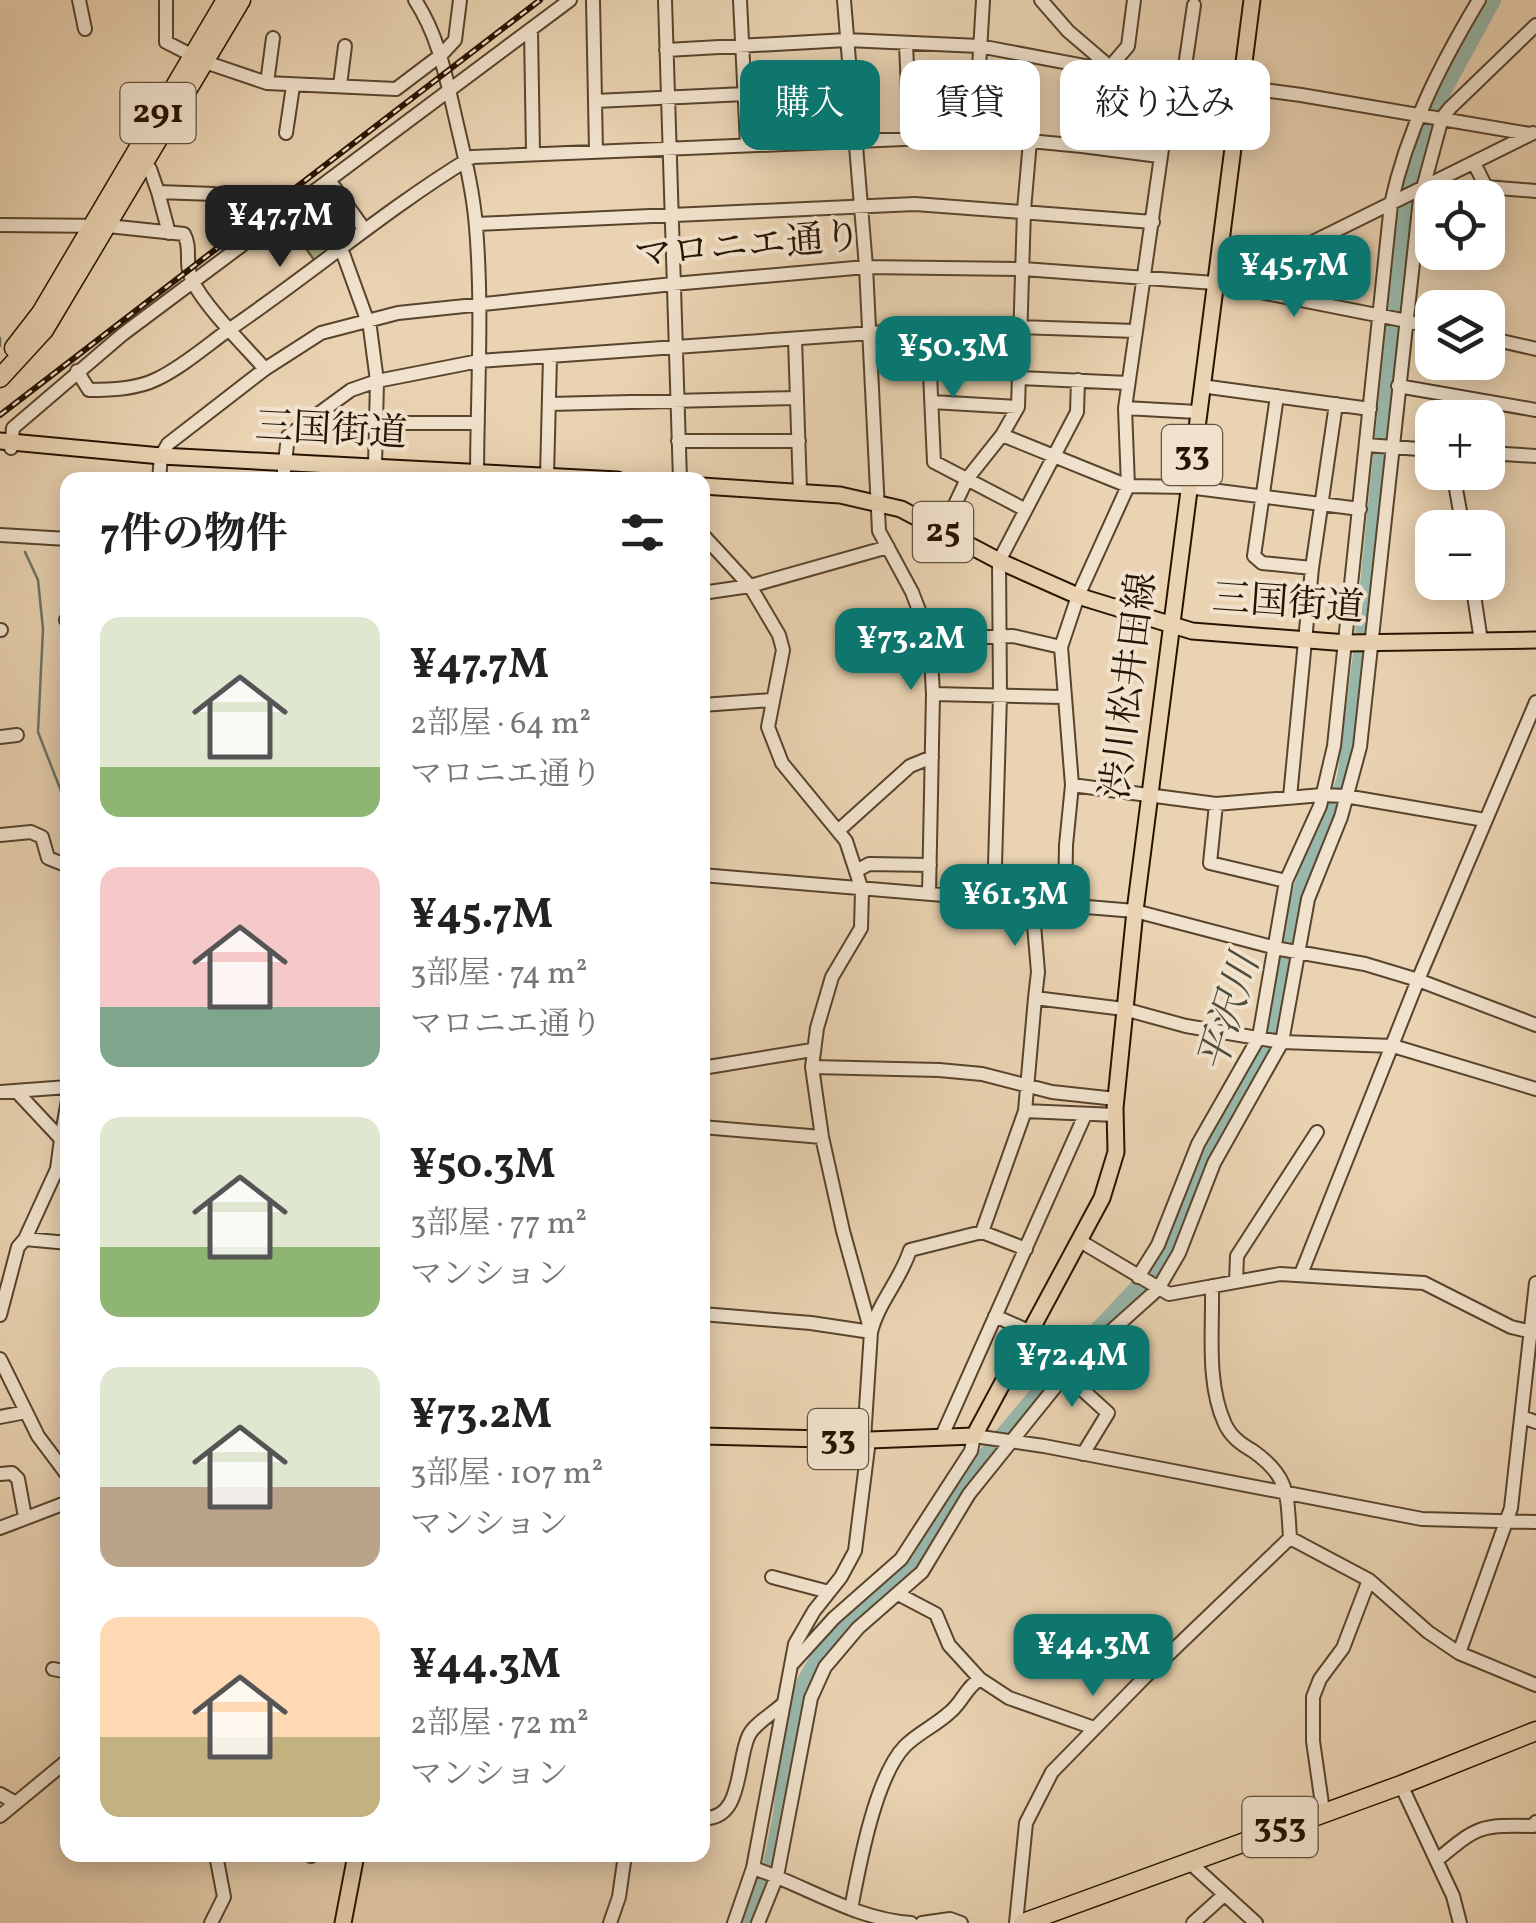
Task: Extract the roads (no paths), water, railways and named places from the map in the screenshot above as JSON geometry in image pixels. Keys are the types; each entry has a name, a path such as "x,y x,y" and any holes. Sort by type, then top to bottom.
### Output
{"highway":[{"name":"291","path":"0,378 44,330 198,59 226,0"},
{"name":"291","path":"198,59 242,0"},
{"name":"291","path":"0,364 41,313 100,227"},
{"name":"353","path":"1020,1923 1401,1785 1536,1731"}],"main road":[{"name":"渋川松井田線","path":"1243,60 1252,0"},
{"name":"渋川松井田線","path":"982,1437 1113,1168 1135,911 1231,150"},
{"name":"三国街道","path":"6,445 98,456 374,466 436,472"},
{"name":"三国街道","path":"710,486 800,491 901,510 1078,596 1172,627 1306,642 1536,640"},
{"name":"33","path":"710,1436 866,1440 982,1437"},
{"path":"342,1923 355,1862"}],"street":[{"path":"78,0 85,29"},
{"path":"166,0 166,42 198,59 267,83 396,89 455,40 460,0"},
{"path":"415,0 431,25 441,55 476,224 480,302 477,472"},
{"path":"6,445 13,428 78,372 570,0"},
{"path":"593,0 596,151"},
{"path":"665,0 680,472"},
{"path":"740,0 743,60"},
{"path":"844,0 849,60"},
{"path":"978,60 983,0"},
{"path":"1041,0 1101,60"},
{"path":"1117,60 1128,46 1134,0"},
{"path":"758,1923 777,1876 811,1698 825,1668 844,1642 922,1572 970,1494 1069,1368 1179,1253 1214,1163 1280,1042 1308,899 1360,747 1360,643 1353,583 1400,159 1419,114 1479,0"},
{"path":"1182,60 1194,5"},
{"path":"1423,180 1440,118 1536,25"},
{"path":"531,30 534,154"},
{"path":"267,83 273,38"},
{"path":"666,50 847,40 979,46 1060,61"},
{"path":"906,43 907,60"},
{"path":"340,85 345,46"},
{"path":"286,133 293,86"},
{"path":"1270,92 1533,133"},
{"path":"595,100 740,94"},
{"path":"1439,180 1533,133"},
{"path":"78,372 90,390 112,390 156,380 294,286 447,170 472,157 740,144"},
{"path":"856,150 866,267 879,531 912,592 930,639 933,694 929,894"},
{"path":"942,532 967,479 1002,435 1018,406 1029,150"},
{"path":"1113,150 1159,156"},
{"path":"1065,903 1072,785 1061,647 1078,596 1128,486 1125,408 1160,150"},
{"path":"139,161 150,169 169,233"},
{"path":"1474,162 1486,186 1536,191"},
{"path":"329,180 364,230"},
{"path":"158,192 214,194"},
{"path":"1215,283 1242,277 1415,192"},
{"path":"476,224 915,204 1153,222"},
{"path":"0,225 100,227 187,236 185,263 193,284 265,370"},
{"path":"1147,1283 1198,1144 1260,1037 1286,881 1326,795 1334,746 1377,585 1415,228"},
{"path":"341,248 369,319 377,381 374,466"},
{"name":"マロニエ通り","path":"161,456 168,444 265,370 321,334 369,319 480,302 866,267 1023,269 1215,283 1403,320"},
{"path":"1403,320 1415,322"},
{"path":"284,472 288,436 351,390 478,361 928,329 1019,327 1136,332"},
{"path":"928,329 934,462 1024,509"},
{"path":"795,339 800,491"},
{"path":"1505,342 1536,349"},
{"path":"548,472 550,357"},
{"path":"1020,378 1128,383"},
{"path":"994,898 1000,560 1077,412 1078,380"},
{"path":"1201,386 1370,408"},
{"path":"1398,386 1536,410"},
{"path":"1277,396 1254,556 1256,560 1312,568"},
{"path":"549,404 797,398"},
{"path":"932,402 1018,406"},
{"path":"1290,797 1312,568 1336,404"},
{"path":"1125,408 1197,412"},
{"path":"376,423 478,423"},
{"path":"1002,435 1128,486 1188,487 1360,508"},
{"path":"678,441 799,441"},
{"path":"1370,445 1415,449"},
{"path":"1505,455 1536,456"},
{"path":"160,472 161,456"},
{"path":"0,536 60,539"},
{"path":"710,543 750,586 779,635 782,650 768,727 782,763 840,830 862,890 861,928 832,977 812,1050 812,1067 822,1137 843,1233 871,1332"},
{"path":"710,592 750,586 888,547"},
{"path":"1353,583 1377,585"},
{"path":"1475,600 1482,641"},
{"path":"930,639 1000,636 1061,647"},
{"path":"933,694 1063,697"},
{"path":"710,704 771,700"},
{"path":"1301,1274 1418,980 1536,702"},
{"path":"0,737 17,734"},
{"path":"840,830 910,766 932,757"},
{"path":"1072,785 1216,804 1346,796 1485,820"},
{"path":"1216,804 1210,863 1286,881"},
{"path":"0,835 31,832 42,837 48,858 60,863"},
{"path":"856,871 869,864 930,865"},
{"path":"710,876 1135,911 1277,948 1365,964 1536,1025"},
{"path":"982,1232 1025,1111 1029,1088 1038,972 1032,900"},
{"path":"1035,998 1124,1009 1186,1026 1280,1042 1393,1046 1536,1089"},
{"path":"710,1067 812,1050"},
{"path":"812,1067 982,1074 1116,1107"},
{"path":"0,1092 60,1088"},
{"path":"17,1092 60,1139"},
{"path":"1025,1111 1085,1115 1116,1107"},
{"path":"940,1438 1085,1115"},
{"path":"710,1128 822,1137"},
{"path":"1236,1282 1237,1256 1318,1132"},
{"path":"0,1315 18,1247 57,1169 60,1147"},
{"path":"734,1923 754,1868 795,1644 855,1551 875,1316 910,1250 982,1232 1026,1249"},
{"path":"25,1239 60,1242"},
{"path":"1080,1241 1170,1294 1280,1274 1424,1284 1511,1327 1533,1333"},
{"path":"1459,1653 1507,1522 1533,1333 1536,1283"},
{"path":"1020,1923 1026,1823 1052,1772 1290,1538 1287,1494 1276,1468 1238,1442 1224,1422 1214,1385 1212,1286"},
{"path":"710,1315 871,1332"},
{"path":"995,1316 1030,1332 1059,1352 1108,1413 1084,1454"},
{"path":"0,1359 38,1436 60,1465"},
{"path":"0,1417 26,1412"},
{"path":"1522,1418 1536,1422"},
{"path":"793,1663 834,1618 901,1560 982,1437 1422,1519 1536,1522"},
{"path":"0,1474 12,1474 18,1479 25,1517"},
{"path":"0,1528 60,1505"},
{"path":"1290,1538 1368,1580 1428,1632 1459,1653 1536,1685"},
{"path":"772,1577 830,1592"},
{"path":"1323,1812 1312,1741 1313,1697 1343,1648 1368,1580"},
{"path":"898,1594 936,1614 949,1645 980,1679 1009,1698 1094,1728"},
{"path":"851,1909 865,1834 895,1760 905,1746 960,1704 971,1685 980,1679"},
{"path":"710,1818 721,1813 735,1796 749,1734 784,1703"},
{"path":"0,1816 60,1766"},
{"path":"1401,1785 1453,1896 1460,1923"},
{"path":"0,1794 16,1802"},
{"path":"1436,1860 1472,1830 1534,1826 1536,1822"},
{"path":"211,1923 224,1897 217,1862"},
{"path":"610,1923 625,1862"},
{"path":"1188,1862 1256,1923"},
{"path":"754,1868 851,1909 892,1922 912,1923"},
{"path":"1192,1923 1224,1895"},
{"path":"922,1923 950,1919 961,1923"}],"waterway":[{"name":"平沢川","path":"748,1923 772,1864 789,1745 806,1681 817,1662 833,1638 866,1604 910,1567 983,1460 1036,1397 1156,1269 1230,1111 1263,1055 1297,905 1346,778 1410,178 1437,101 1492,0"},
{"path":"0,338 0,346"},
{"path":"25,552 38,580 43,629 38,732 60,788"}],"railway":[{"path":"0,415 540,0"}]}
